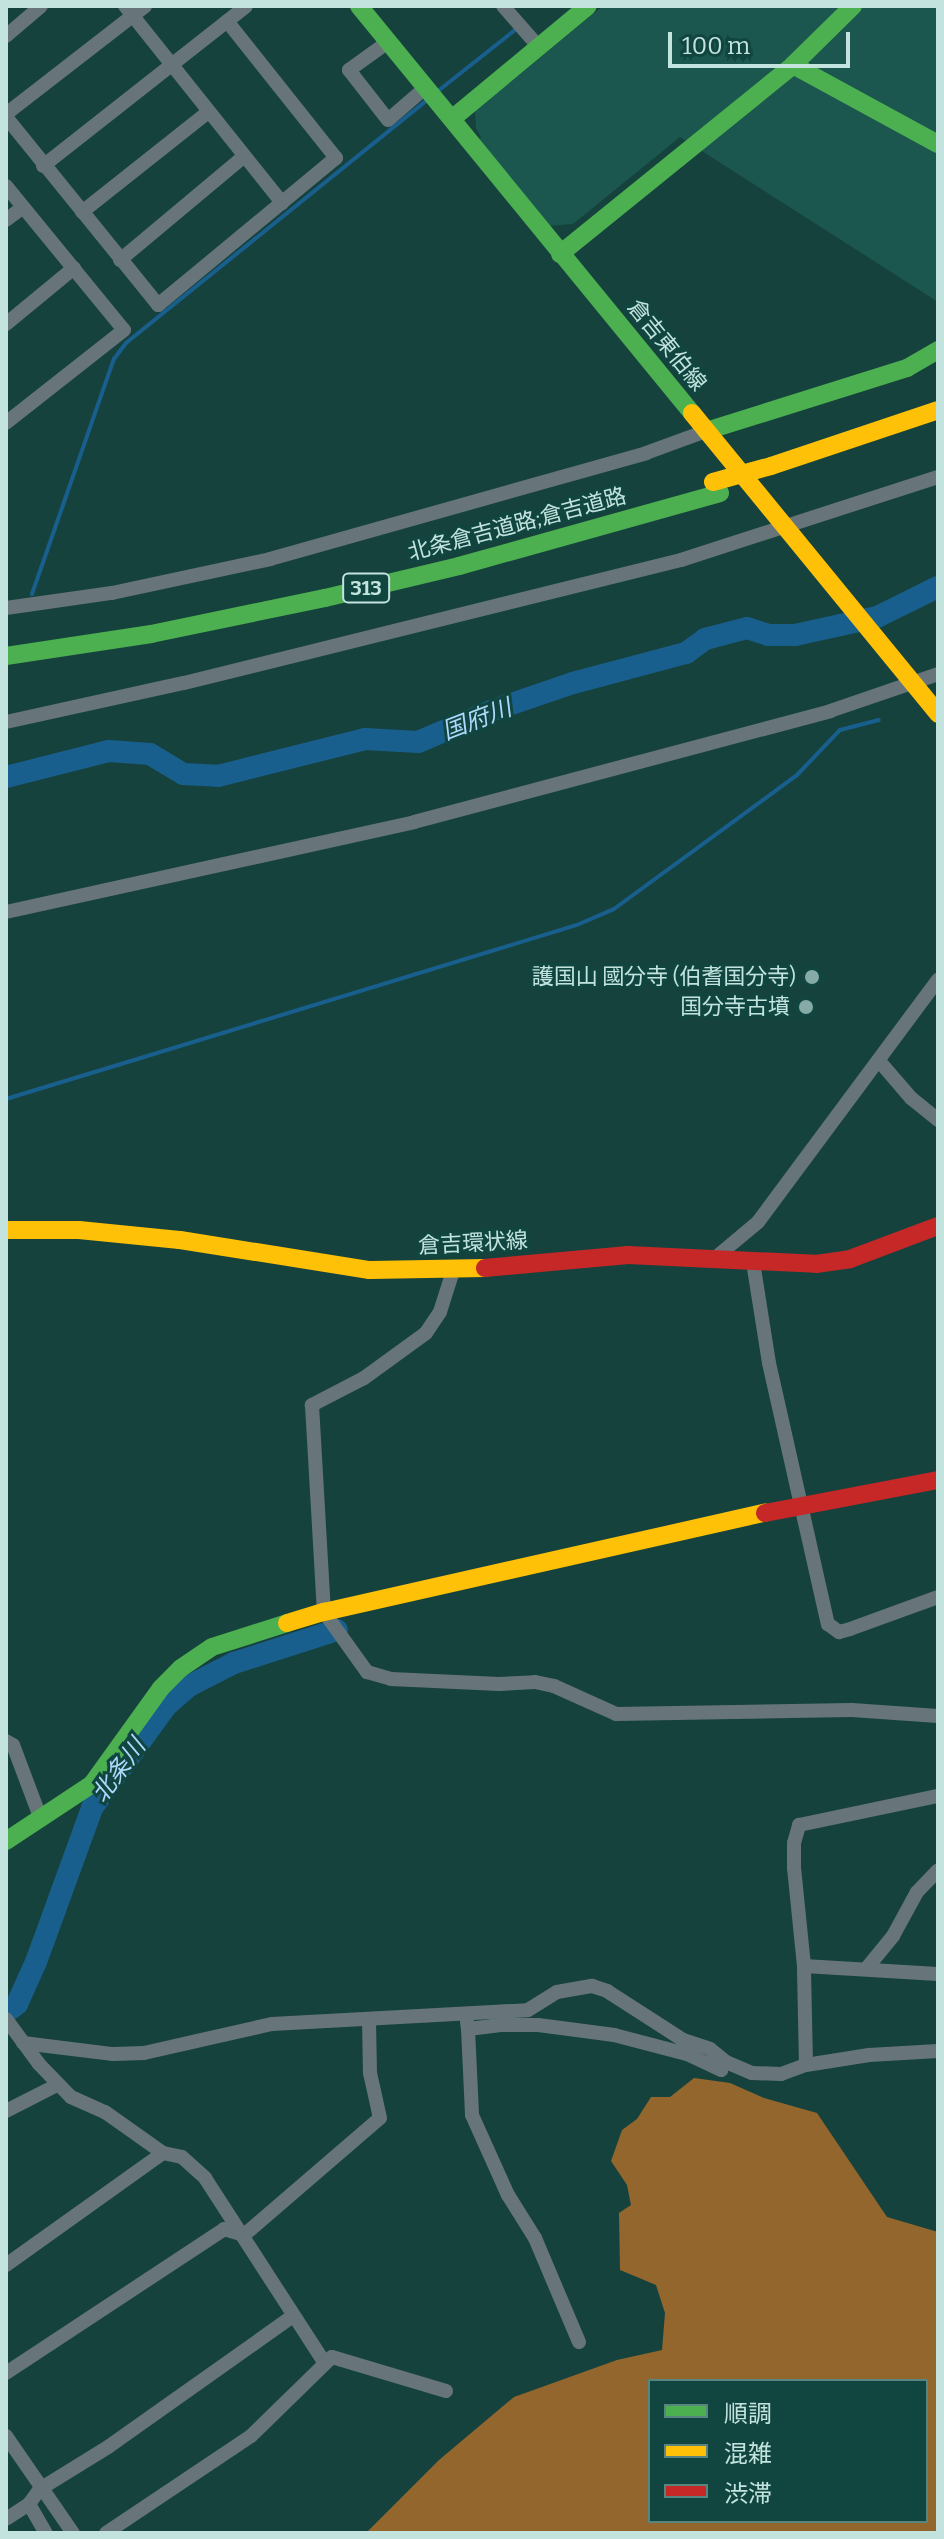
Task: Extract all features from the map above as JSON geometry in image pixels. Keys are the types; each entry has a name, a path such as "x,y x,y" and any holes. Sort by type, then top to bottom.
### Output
{"main road":[{"name":"倉吉東伯線","path":"359,6 938,714"},
{"path":"453,118 588,6"},
{"path":"560,254 793,65 853,6"},
{"path":"793,65 938,144"},
{"path":"706,431 907,368 938,350"},
{"name":"北条倉吉道路;倉吉道路","path":"774,472 938,410"},
{"name":"北条倉吉道路;倉吉道路","path":"6,656 151,634 459,566 938,422"},
{"name":"北条倉吉道路;倉吉道路","path":"6,643 133,623 323,585 717,488"},
{"name":"倉吉環状線","path":"6,1230 79,1230 180,1240 370,1270 453,1271 628,1255 816,1264 850,1259 938,1226"},
{"path":"6,1841 92,1784 161,1688 181,1668 212,1647 324,1612 803,1505 938,1480"}],"street":[{"path":"6,36 41,6"},
{"path":"145,6 129,11 6,116 43,166 158,305 336,158 227,21"},
{"path":"43,166 246,6"},
{"path":"527,6 508,12 538,46"},
{"path":"129,11 172,63 207,113 282,203"},
{"path":"388,42 349,70 388,120 425,88"},
{"path":"82,212 207,113"},
{"path":"120,260 243,157"},
{"path":"6,186 124,330 6,423"},
{"path":"6,220 23,207"},
{"path":"6,324 74,268"},
{"path":"6,608 112,593 270,559 646,453 706,431"},
{"path":"6,722 447,619 681,560 785,529 938,477"},
{"path":"6,912 414,822 830,711 906,674 938,674"},
{"path":"715,1258 758,1222 936,989"},
{"path":"880,1062 911,1098 938,1120"},
{"path":"753,1262 769,1363 828,1624 839,1632 938,1597"},
{"path":"453,1271 440,1312 426,1333 364,1378 312,1405 324,1612 367,1672 391,1679 499,1684 535,1682 554,1686 616,1714 852,1710 938,1716"},
{"path":"6,1741 13,1745 40,1817"},
{"path":"806,2065 804,1966 794,1868 794,1843 799,1825 938,1796"},
{"path":"866,1969 893,1936 917,1892 938,1870"},
{"path":"804,1966 938,1974"},
{"path":"23,2043 113,2054 144,2053 272,2024 528,2010 557,1992 592,1986 607,1991 683,2040 710,2049 726,2062 752,2073 781,2074 806,2065 869,2055 938,2051"},
{"path":"465,2014 472,2115 508,2195 535,2238 579,2342"},
{"path":"6,2019 57,2085 71,2097 105,2112 163,2153 182,2157 205,2178 324,2362"},
{"path":"244,2235 380,2118 370,2073 369,2020"},
{"path":"468,2029 538,2025 614,2035 687,2054 722,2070"},
{"path":"6,2111 57,2085"},
{"path":"6,2265 163,2153"},
{"path":"6,2373 224,2229 244,2235"},
{"path":"6,2519 29,2504 40,2489 108,2447 293,2316"},
{"path":"106,2533 251,2436 332,2357 446,2391"},
{"path":"6,2436 73,2533"},
{"path":"29,2504 46,2533"}],"shaded area":[{"path":"603,6 938,6 938,302 680,137 573,224 548,226 478,140 481,137 476,128 475,111"},
{"path":"694,2078 730,2083 764,2098 817,2113 887,2217 938,2232 938,2533 366,2533 439,2460 514,2397 617,2360 662,2350 665,2313 656,2285 620,2270 619,2213 631,2205 627,2185 611,2161 622,2130 637,2119 651,2097 670,2097"}],"waterway":[{"path":"438,91 515,30"},
{"path":"32,594 114,359 126,343 428,99"},
{"name":"国府川","path":"6,777 109,751 150,754 183,774 218,776 365,739 418,742 491,711 573,683 686,653 705,639 747,628 768,635 795,635 877,617 938,587"},
{"path":"6,1099 577,925 614,909 797,775 840,730 879,720"},
{"name":"北条川","path":"6,2012 17,2004 36,1962 92,1808 166,1706 189,1686 234,1663 337,1630"}],"traffic: fast":[{"path":"359,6 692,413"},
{"path":"453,118 588,6"},
{"path":"560,254 793,65 853,6"},
{"path":"793,65 938,144"},
{"path":"706,431 907,368 938,350"},
{"path":"6,656 151,634 325,598 459,566 720,493"},
{"path":"6,1841 92,1784 161,1688 181,1668 212,1647 287,1623"}],"traffic: slow":[{"path":"771,466 938,410"},
{"path":"692,413 938,714"},
{"path":"713,482 771,466"},
{"path":"6,1230 79,1230 180,1240 370,1270 485,1268"},
{"path":"287,1623 324,1612 765,1513"}],"traffic: jam":[{"path":"485,1268 628,1255 816,1264 850,1259 938,1226"},
{"path":"765,1513 938,1480"}],"place":[{"name":"護国山 國分寺 (伯耆国分寺)","path":"812,977"},
{"name":"国分寺古墳","path":"806,1007"}]}
